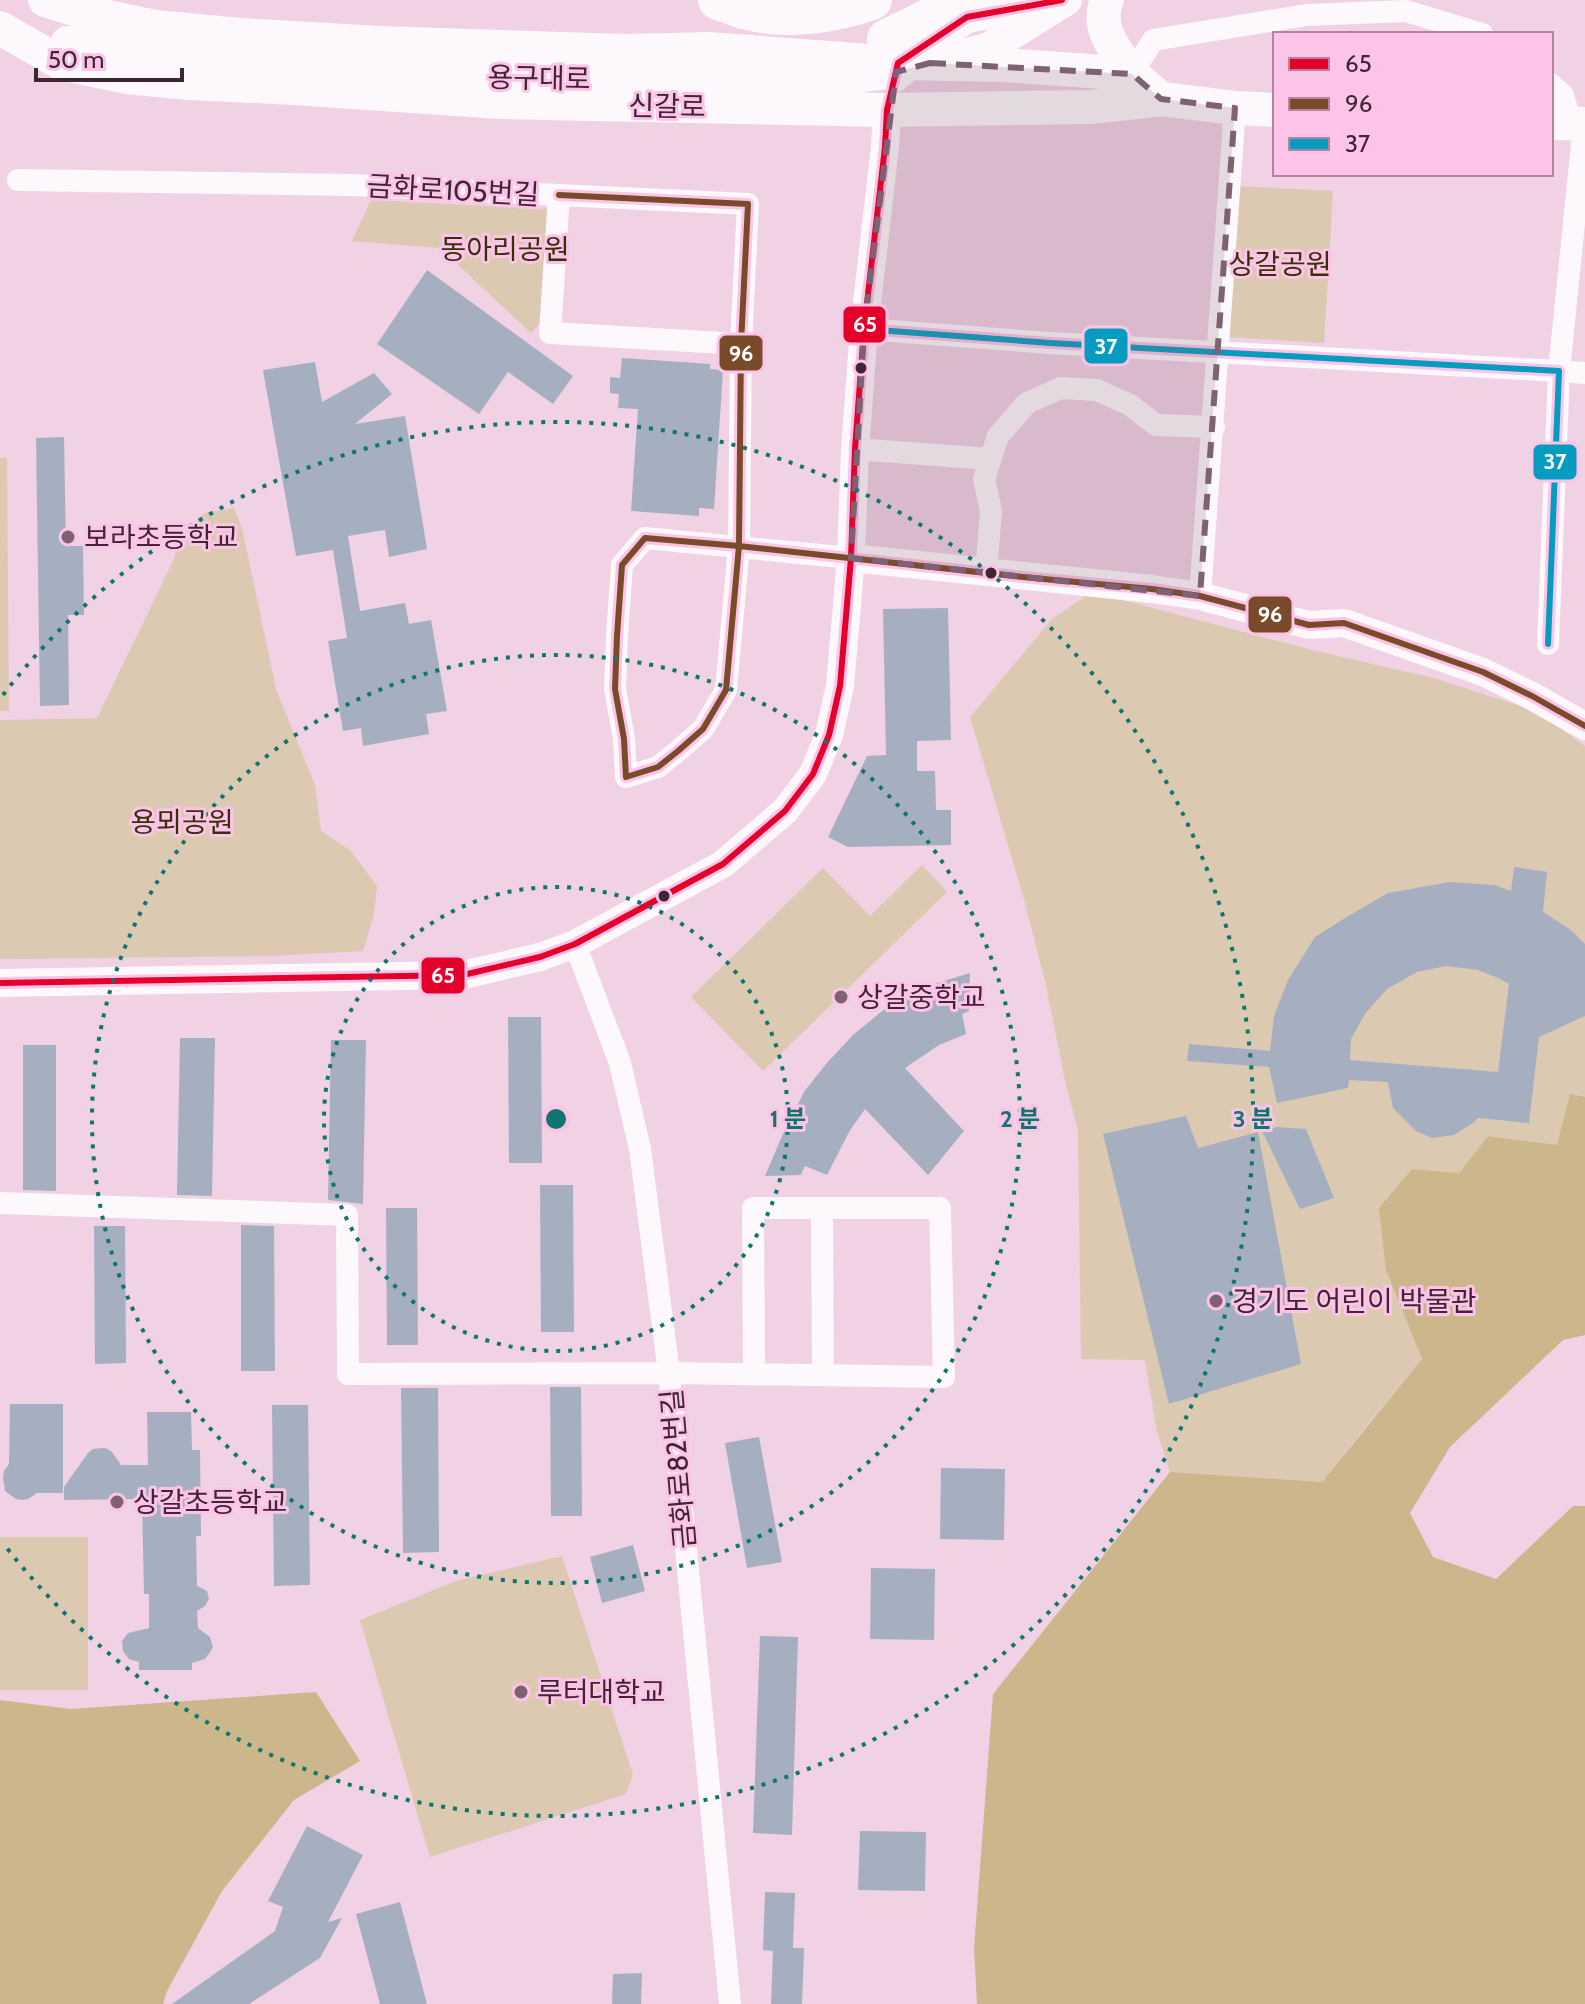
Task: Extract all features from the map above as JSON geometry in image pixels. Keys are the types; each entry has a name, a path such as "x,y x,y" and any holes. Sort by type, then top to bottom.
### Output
{"highway":[{"path":"718,0 748,10 781,15 833,11 872,0"},
{"path":"893,51 976,6"}],"main road":[{"name":"용구대로","path":"45,0 155,27 240,35 627,51 709,49 794,55 893,51 1004,65 1132,74"},
{"name":"용구대로","path":"0,28 64,53 512,79 787,82 887,74 987,49 1064,0"},
{"path":"976,6 1064,0"},
{"path":"1107,0 1102,22 1110,44 1132,74 1161,99"},
{"name":"용구대로","path":"0,17 64,53"},
{"path":"887,110 893,51"},
{"name":"신갈로","path":"64,53 126,77 500,102 887,110 1092,107 1161,99 1273,110"}],"street":[{"path":"1132,74 1153,40 1307,15 1406,11 1475,32"},
{"path":"1548,644 1573,124 1563,95 1553,86"},
{"path":"1200,596 1235,108"},
{"path":"0,983 463,975 540,957 575,944 723,864 785,811 813,774 829,735 840,686 864,329 887,110"},
{"name":"금화로105번길","path":"18,180 352,185 559,195 550,333 741,344"},
{"path":"559,195 748,204 741,344 739,546 726,690 703,729 678,751 658,767 626,777 624,739 615,689 622,565 645,538 739,546 1152,589 1200,596 1309,625 1344,623 1483,672 1585,726"},
{"path":"864,329 1050,343 1585,373"},
{"path":"986,573 991,511 984,479 998,436 1027,403 1061,388 1097,390 1130,405 1156,425 1214,427"},
{"path":"855,449 990,459"},
{"name":"금화로82번길","path":"575,944 620,1063 640,1149 669,1373 730,2004"},
{"path":"0,1203 347,1215 348,1374 669,1373 944,1377 940,1208 753,1208 754,1374"},
{"path":"822,1208 823,1375"}],"highlighted area":[{"path":"930,63 1132,74 1161,99 1235,108 1200,596 851,558 864,329 896,72"}],"green space":[{"name":"상갈공원","path":"1236,186 1333,191 1324,343 1227,337"},
{"name":"동아리공원","path":"371,200 550,209 542,321 531,333 440,248 352,241"},
{"path":"0,458 7,458 9,711 0,711"},
{"name":"용뫼공원","path":"234,508 242,528 276,689 315,785 321,831 351,851 377,886 374,915 363,951 271,956 0,959 0,720 97,718 175,557 176,538 205,513"},
{"path":"1092,592 1312,650 1434,678 1538,712 1585,746 1585,1097 1570,1095 1557,1146 1488,1136 1459,1173 1412,1169 1386,1270 1422,1359 1322,1482 1170,1472 1157,1432 1145,1360 1081,1359 1078,1130 1024,899 970,717 1052,619"},
{"path":"922,865 947,892 763,1071 691,997 823,868 870,916"},
{"path":"0,1537 88,1537 88,1690 0,1690"},
{"path":"562,1556 633,1775 626,1794 430,1857 360,1620 456,1581"}],"shaded area":[{"path":"1570,1094 1585,1097 1585,1335 1563,1340 1450,1447 1410,1513 1433,1557 1496,1579 1573,1506 1585,1506 1585,2004 977,2004 974,1948 993,1694 1170,1472 1322,1482 1422,1359 1386,1270 1379,1208 1412,1169 1459,1173 1488,1136 1557,1145"},
{"path":"316,1692 360,1761 294,1800 222,1891 167,1991 163,2004 0,2004 0,1700 71,1709"}],"building":[{"path":"427,270 573,376 553,404 508,372 479,414 377,344"},
{"path":"622,358 710,364 710,369 723,370 714,509 699,508 699,516 631,511 638,409 618,408 619,394 610,393 610,377 620,378"},
{"path":"315,362 322,402 374,373 392,394 355,424 405,416 427,549 389,557 385,530 348,536 360,611 405,603 409,624 431,620 447,711 426,714 429,734 363,746 361,728 343,731 328,641 347,638 333,550 296,556 263,370"},
{"path":"64,437 66,546 83,546 84,615 68,615 69,705 40,706 36,438"},
{"path":"948,608 951,740 917,741 917,771 935,771 936,810 951,810 951,845 848,847 828,837 867,756 886,755 883,609"},
{"path":"1514,867 1547,872 1543,912 1571,930 1585,944 1585,1016 1539,1037 1529,1123 1478,1118 1454,1135 1432,1138 1416,1131 1393,1108 1388,1082 1349,1080 1348,1088 1277,1103 1269,1067 1187,1061 1189,1044 1270,1051 1274,1016 1288,980 1315,937 1388,893 1450,882 1494,885 1511,891","holes":["1446,966 1478,970 1509,984 1498,1072 1350,1060 1351,1039 1365,1014 1387,989 1417,972"]},
{"path":"970,973 969,1011 962,1014 966,1034 939,1045 905,1068 964,1131 928,1175 865,1109 827,1175 805,1166 801,1175 765,1176 804,1092 853,1035 887,1007 934,984"},
{"path":"508,1017 541,1017 542,1163 509,1163"},
{"path":"180,1038 215,1038 212,1196 177,1195"},
{"path":"331,1040 366,1040 363,1204 328,1200"},
{"path":"23,1045 56,1045 56,1191 23,1190"},
{"name":"경기도 어린이 박물관","path":"1186,1116 1198,1148 1258,1132 1301,1364 1169,1404 1103,1134"},
{"path":"1277,1127 1306,1129 1334,1198 1300,1209 1262,1131"},
{"path":"540,1185 573,1185 574,1332 541,1332"},
{"path":"386,1208 417,1208 418,1345 387,1345"},
{"path":"241,1225 274,1226 275,1371 241,1371"},
{"path":"94,1226 125,1226 126,1363 95,1364"},
{"path":"550,1387 581,1387 582,1516 551,1516"},
{"path":"401,1388 438,1388 439,1552 403,1553"},
{"path":"10,1404 63,1404 63,1493 37,1493 22,1500 5,1491 3,1478 9,1464"},
{"path":"272,1405 308,1405 310,1585 274,1586"},
{"path":"147,1412 191,1412 192,1450 200,1450 201,1536 196,1536 197,1586 207,1591 209,1599 197,1611 198,1628 210,1637 213,1647 205,1659 192,1663 192,1670 139,1670 139,1662 129,1659 123,1651 122,1641 128,1633 149,1628 149,1594 144,1594 142,1499 64,1500 64,1487 93,1449 108,1449 121,1465 148,1465"},
{"path":"759,1437 782,1562 747,1568 725,1443"},
{"path":"941,1468 1005,1469 1004,1540 940,1539"},
{"path":"633,1545 645,1591 602,1603 590,1557"},
{"path":"871,1568 935,1569 934,1640 870,1639"},
{"path":"760,1636 798,1637 792,1835 753,1833"},
{"path":"307,1826 363,1855 328,1922 342,1918 320,1958 249,2004 172,2004 275,1931 283,1907 268,1901"},
{"path":"860,1831 926,1832 925,1891 858,1890"},
{"path":"765,1892 795,1893 793,1948 804,1948 802,2004 771,2004 773,1951 763,1950"},
{"path":"400,1902 427,2004 380,2004 356,1914"},
{"path":"642,1973 641,2004 612,2004 613,1974"}],"transit line":[{"name":"65","path":"0,983 463,975 540,957 575,944 723,864 785,811 813,774 829,735 840,686 864,329 887,110 898,63 967,17 1062,0"},
{"name":"96","path":"559,195 748,204 741,344 739,546 726,690 703,729 678,751 658,767 626,777 624,739 615,689 622,565 645,538 739,546 1152,589 1200,596 1309,625 1344,623 1483,672 1585,726"},
{"name":"37","path":"864,329 1050,343 1559,371 1548,644"}],"place":[{"name":"보라초등학교","path":"68,537"},
{"name":"상갈중학교","path":"841,997"},
{"name":"경기도 어린이 박물관","path":"1216,1301"},
{"name":"상갈초등학교","path":"117,1502"},
{"name":"루터대학교","path":"521,1692"}]}
